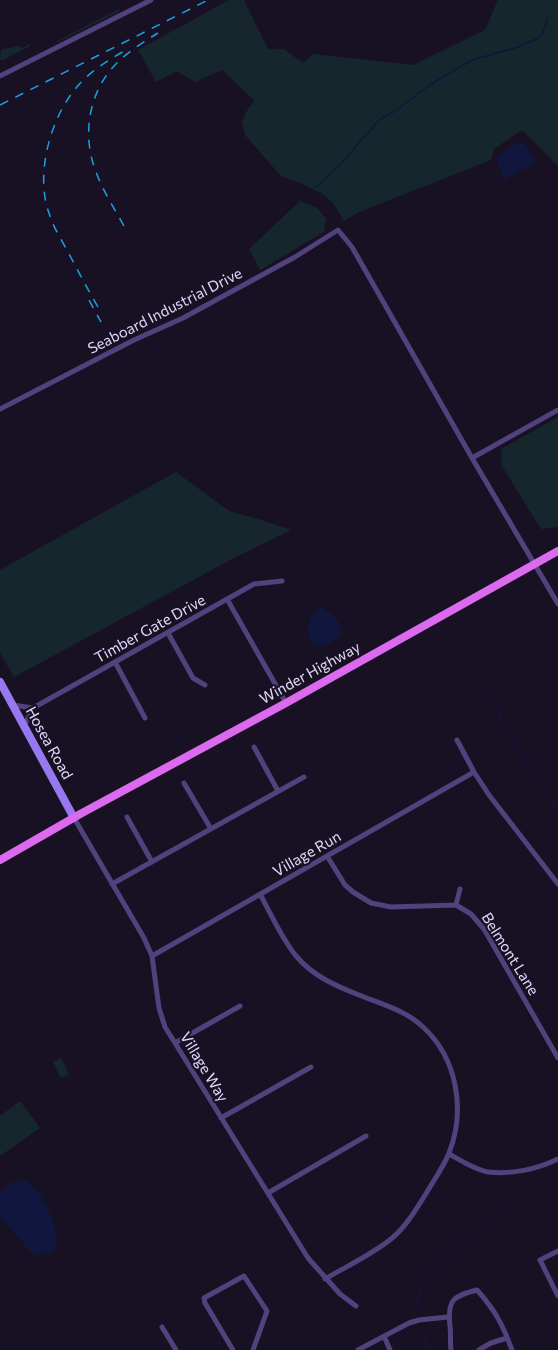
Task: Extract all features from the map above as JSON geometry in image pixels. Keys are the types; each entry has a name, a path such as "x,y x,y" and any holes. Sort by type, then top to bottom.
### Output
{"main road":[{"name":"Winder Highway","path":"0,860 558,551"}],"street":[{"path":"0,76 152,0"},
{"name":"Seaboard Industrial Drive","path":"0,409 193,312 338,230 352,247 472,458"},
{"path":"558,410 472,458 558,604"},
{"name":"Timber Gate Drive","path":"33,708 254,584 282,582"},
{"path":"227,599 286,703"},
{"path":"168,633 193,678 204,685"},
{"path":"115,662 145,718"},
{"name":"Hosea Road","path":"0,682 74,818"},
{"path":"12,705 33,708 24,726"},
{"path":"457,740 489,795 558,884"},
{"path":"254,747 278,791"},
{"name":"Village Run","path":"152,956 474,772"},
{"path":"112,884 304,777"},
{"path":"184,783 211,830"},
{"path":"127,817 152,862"},
{"name":"Village Way","path":"74,818 144,938 152,956 159,1008 165,1027 308,1258 325,1279 356,1306"},
{"path":"327,856 345,885 370,903 391,907 456,905 460,889"},
{"path":"260,894 297,957 330,983 408,1014 439,1045 454,1077 457,1117 449,1154 414,1212 392,1238 325,1279"},
{"name":"Belmont Lane","path":"456,905 471,914 484,929 558,1058"},
{"path":"175,1043 240,1006"},
{"path":"221,1118 310,1067"},
{"path":"268,1193 366,1136"},
{"path":"449,1154 487,1172 532,1169 545,1166 558,1159"},
{"path":"558,1251 540,1260 558,1296"},
{"path":"234,1350 204,1298 244,1276 267,1311 253,1350"},
{"path":"451,1350 448,1313 452,1300 462,1294 477,1290 491,1305 512,1350"},
{"path":"358,1350 409,1323 448,1317"},
{"path":"162,1327 176,1350"},
{"path":"384,1336 390,1350"},
{"path":"479,1350 507,1338"}],"green space":[{"path":"229,0 244,0 268,49 284,49 303,63 313,54 413,65 485,30 498,0 558,0 558,166 522,130 494,149 491,160 359,212 344,221 333,203 323,194 281,176 245,135 242,121 255,101 222,70 195,82 177,71 156,82 138,50"},
{"path":"119,9 120,11 56,43 57,41"},
{"path":"30,44 0,60 1,50 19,45 22,48"},
{"path":"300,201 317,208 326,219 324,232 260,270 249,249"},
{"path":"558,417 558,527 541,529 502,466 501,449"},
{"path":"176,472 229,511 291,530 232,559 14,677 0,653 0,570"},
{"path":"61,1058 69,1074 61,1078 53,1062"},
{"path":"20,1101 40,1128 0,1156 0,1116"}],"shaded area":[{"path":"520,142 524,143 537,162 504,180 497,161 498,155"},
{"path":"321,607 336,618 343,630 331,642 314,646 308,633 308,626 313,615"},
{"path":"23,1180 29,1183 41,1197 51,1215 56,1234 55,1250 48,1253 43,1252 37,1256 0,1217 0,1192 13,1182"}],"waterway":[{"path":"316,187 339,166 379,120 431,84 472,60 518,47 541,37 548,18"},
{"path":"492,698 505,727 558,810"},
{"path":"417,1306 420,1287 428,1272 493,1214 509,1206"},
{"path":"424,1333 427,1350"}],"railway":[{"path":"0,105 208,0"},
{"path":"124,226 102,186 91,157 89,142 91,112 101,84 109,71 143,42 158,33"},
{"path":"98,307 51,218 45,198 45,165 52,131 76,88 106,62 126,50"},
{"path":"89,300 101,322"}]}
